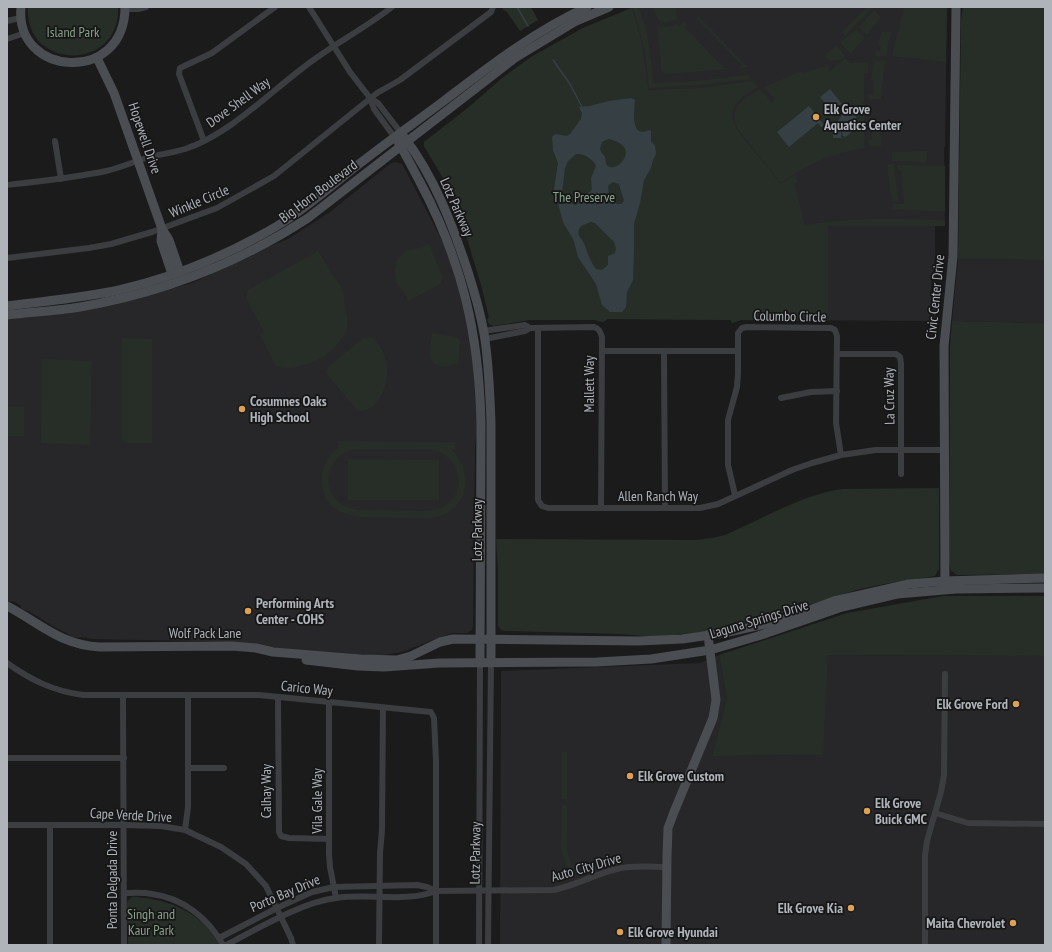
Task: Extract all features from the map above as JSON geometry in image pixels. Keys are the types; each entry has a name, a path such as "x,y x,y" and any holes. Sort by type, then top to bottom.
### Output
{"street":[{"path":"21,7 20,18 25,33 37,49 54,60 66,63 77,63 97,58 109,49 117,40 124,23 125,8 138,9 146,7"},
{"path":"204,141 179,74 180,68 212,53 275,7"},
{"path":"309,7 350,72 370,98 378,103 398,135"},
{"name":"Dove Shell Way","path":"7,185 61,179 108,170 185,149 204,141 226,129 300,70 392,7"},
{"name":"Winkle Circle","path":"7,258 89,248 134,238 206,214 274,176 370,98 400,80 491,12 493,7"},
{"name":"Big Horn Boulevard","path":"7,306 119,290 176,273 246,244 302,209 510,51 561,20 587,7"},
{"name":"Big Horn Boulevard","path":"7,315 78,307 110,301 198,275 243,255 284,234 308,218 498,70 530,48 576,21 609,7"},
{"name":"Civic Center Drive","path":"945,585 944,346 954,256 956,7"},
{"path":"7,21 20,18"},
{"path":"7,39 25,33"},
{"name":"Hopewell Drive","path":"97,58 114,93 162,229 161,241 176,273"},
{"name":"Lotz Parkway","path":"398,135 437,192 461,250 484,335 490,387 491,663 488,945"},
{"path":"55,141 61,179"},
{"name":"Lotz Parkway","path":"404,143 452,253 464,293 474,335 480,388 479,945"},
{"name":"Mallett Way","path":"484,335 526,331 530,328 598,328 602,337 601,508"},
{"name":"Allen Ranch Way","path":"538,328 538,500 542,506 548,508 705,508 718,504 792,470 841,455 876,450 944,450"},
{"name":"Columbo Circle","path":"736,495 728,465 728,420 737,387 738,333 742,328 831,328 835,330 837,336 836,423 841,455"},
{"path":"664,351 665,508"},
{"path":"602,352 738,351"},
{"name":"La Cruz Way","path":"837,354 896,354 900,357 901,474"},
{"path":"781,398 811,392 837,391"},
{"name":"Laguna Springs Drive","path":"480,663 619,662 659,658 710,650 758,636 842,607 897,594 945,585 1045,578"},
{"name":"Laguna Springs Drive","path":"480,640 645,641 682,639 780,621 834,601 909,584 1045,588"},
{"name":"Wolf Pack Lane","path":"7,606 59,637 81,645 93,646 232,646 256,648 273,652 361,659 397,660 411,656 444,640 480,640"},
{"name":"Wolf Pack Lane","path":"7,613 57,643 71,648 91,652 242,653 275,658 374,667 439,663 480,663"},
{"path":"666,945 668,828 713,718 716,700 708,635"},
{"name":"Carico Way","path":"7,663 34,680 51,688 83,695 259,695 382,708 426,710 431,712 433,714 436,760 436,891"},
{"path":"925,945 924,855 941,792 944,770 945,674"},
{"name":"Ponta Delgada Drive","path":"123,696 124,945"},
{"path":"185,830 188,815 188,696"},
{"name":"Calhay Way","path":"278,697 279,832 281,836 289,838 329,839"},
{"name":"Vila Gale Way","path":"329,703 330,867 336,898"},
{"path":"379,945 379,897 382,830 382,708"},
{"path":"7,758 124,758"},
{"path":"188,768 224,768"},
{"path":"935,813 955,820 978,824 1045,824"},
{"name":"Cape Verde Drive","path":"7,825 161,826 185,830 221,847 246,864 266,886 282,917 293,945"},
{"path":"50,825 50,945"},
{"name":"Auto City Drive","path":"488,891 553,890 565,888 607,872 628,866 667,867"},
{"name":"Porto Bay Drive","path":"219,938 312,892 334,886 417,885 436,891"},
{"path":"436,891 436,945"},
{"name":"Porto Bay Drive","path":"226,945 314,903 336,898 418,896 436,891 488,891"},
{"path":"124,893 152,894 175,900 195,911 211,927 223,945"}],"shaded area":[{"path":"633,7 947,7 944,147 945,226 935,226 935,256 930,295 937,305 935,321 741,320 732,323 731,320 608,319 603,322 595,320 529,320 493,326 489,324 487,320 489,317 482,288 459,212 443,178 424,146 424,142 469,107 501,79 531,57 583,28"},
{"path":"830,89 842,104 832,112 820,97"},
{"path":"631,98 635,100 634,122 639,131 651,131 651,141 655,146 656,154 651,168 644,180 634,224 633,280 627,292 626,307 622,312 610,312 602,305 596,284 578,257 574,241 563,222 554,189 558,163 553,150 552,137 555,134 567,136 570,134 581,119 582,113 579,107","holes":["610,139 623,146 626,151 620,164 612,167 607,165 605,157 600,149 602,142","576,154 582,154 591,159 596,166 591,178 592,189 590,192 581,196 578,203 575,205 564,199 562,193 565,168 568,161","613,182 619,184 624,201 621,204 617,204 609,195 608,186","591,222 595,223 614,242 616,248 615,253 608,256 608,265 602,270 596,269 579,235 578,232 581,226"]},
{"path":"809,106 824,125 821,127 818,123 789,147 777,132"},
{"path":"850,109 854,110 856,118 855,126 845,137 843,136 841,130 841,138 833,138 833,130 837,130 836,124 843,113"},
{"name":"Cosumnes Oaks High School","path":"396,162 402,164 448,252 465,311 473,356 478,427 475,447 472,630 467,633 452,633 402,652 377,656 279,649 249,644 201,641 75,638 22,609 20,605 13,601 7,601 7,318 123,302 192,283 288,239 330,212 391,163"},
{"path":"958,259 1045,260 1045,323 952,321"},
{"path":"719,655 727,698 712,756 822,755 827,655 1045,656 1045,945 500,945 501,671 700,663"}],"green space":[{"name":"Island Park","path":"28,7 118,7 115,28 105,43 90,52 73,55 56,52 41,43 31,28"},
{"path":"503,7 531,7 538,20 520,31 507,12 503,10"},
{"path":"633,7 638,7 645,25 654,83 696,81 748,75 751,79 649,88 645,50"},
{"path":"653,7 676,7 677,19 667,22 659,20"},
{"path":"867,7 873,7 845,36 842,32"},
{"path":"904,7 947,7 946,62 892,56"},
{"path":"963,7 1045,7 1045,260 958,259 961,19"},
{"name":"The Preserve","path":"632,8 642,43 648,90 700,88 753,81 758,87 738,102 733,109 732,116 734,124 781,184 795,175 798,182 794,183 805,225 857,220 909,219 945,221 945,226 828,226 828,321 741,320 732,323 731,320 608,319 603,322 595,320 529,320 493,326 489,324 487,320 489,317 482,288 459,212 443,178 424,146 424,142 469,107 501,79 531,57 583,28"},
{"path":"874,10 881,17 867,35 859,27"},
{"path":"699,17 748,67 739,68 742,65 696,18"},
{"path":"683,22 687,24 684,27 725,69 729,67 729,69 668,74 664,73 661,69 657,26 667,27 677,24 677,26"},
{"path":"856,29 865,38 850,53 840,43"},
{"path":"882,32 891,32 886,56 875,56 876,51 880,51 881,46 878,45"},
{"path":"836,46 846,56 843,59 830,61 824,55"},
{"name":"Elk Grove Aquatics Center","path":"845,58 850,63 868,62 868,73 864,73 864,102 862,102 862,104 864,104 864,148 841,153 820,160 800,170 781,183 738,129 735,122 736,109 743,100 760,89 772,103 775,99 764,87 802,71 804,73 827,66 830,71"},
{"path":"874,61 885,61 881,99 869,99 869,95 873,95 874,81 871,80"},
{"path":"872,120 880,120 881,146 869,146 868,140 872,140"},
{"path":"927,151 927,162 892,161 892,152"},
{"path":"887,164 894,164 898,201 892,201"},
{"path":"897,165 945,166 945,212 893,209 892,204 904,204 901,170 898,170"},
{"path":"429,244 443,277 440,284 408,301 396,280 395,270 397,261 400,256 408,250 420,248"},
{"path":"318,251 343,291 348,325 345,334 337,345 324,357 308,364 291,368 276,366 260,335 264,332 246,298 248,290"},
{"path":"952,321 1045,323 1045,574 957,575 951,571 949,559 950,347"},
{"path":"432,333 457,337 460,341 458,365 442,366 432,361 430,352"},
{"path":"372,337 378,343 385,358 387,366 386,381 380,397 373,405 368,409 358,411 327,374 328,367 364,338"},
{"path":"122,338 152,339 152,443 126,443 122,439"},
{"path":"42,359 92,361 90,445 41,443"},
{"path":"7,407 24,407 24,436 7,436"},
{"path":"338,441 455,442 455,449 451,449 463,466 465,476 465,486 462,496 450,511 440,516 430,518 374,518 350,515 331,505 325,496 322,483 326,463 334,451 338,448","holes":["354,449 428,449 440,452 449,458 455,466 458,476 458,486 455,495 448,503 438,509 431,511 359,510 346,507 337,500 331,492 329,482 330,471 334,462 342,454"]},
{"path":"348,459 439,460 439,500 348,500"},
{"path":"939,488 939,569 935,576 860,589 770,617 710,631 655,637 621,634 505,631 501,630 498,626 498,568 496,539 696,540 725,535 783,508 813,496 828,492 843,489"},
{"path":"943,596 1045,596 1045,656 828,655 823,755 712,756 727,698 719,655 847,613"},
{"path":"562,752 567,752 567,799 562,799"},
{"path":"562,805 567,805 567,849 572,866 579,872 571,875 561,850"},
{"name":"Singh and Kaur Park","path":"132,897 168,903 188,912 205,926 219,945 128,945 127,902"}],"waterway":[{"path":"517,7 528,26"},
{"path":"553,60 570,84 582,107"}],"place":[{"name":"Elk Grove Aquatics Center","path":"816,117"},
{"name":"Cosumnes Oaks High School","path":"242,409"},
{"name":"Performing Arts Center - COHS","path":"248,611"},
{"name":"Elk Grove Ford","path":"1016,704"},
{"name":"Elk Grove Custom","path":"630,776"},
{"name":"Elk Grove Buick GMC","path":"867,811"},
{"name":"Elk Grove Kia","path":"851,908"},
{"name":"Maita Chevrolet","path":"1013,923"},
{"name":"Elk Grove Hyundai","path":"620,932"}]}
